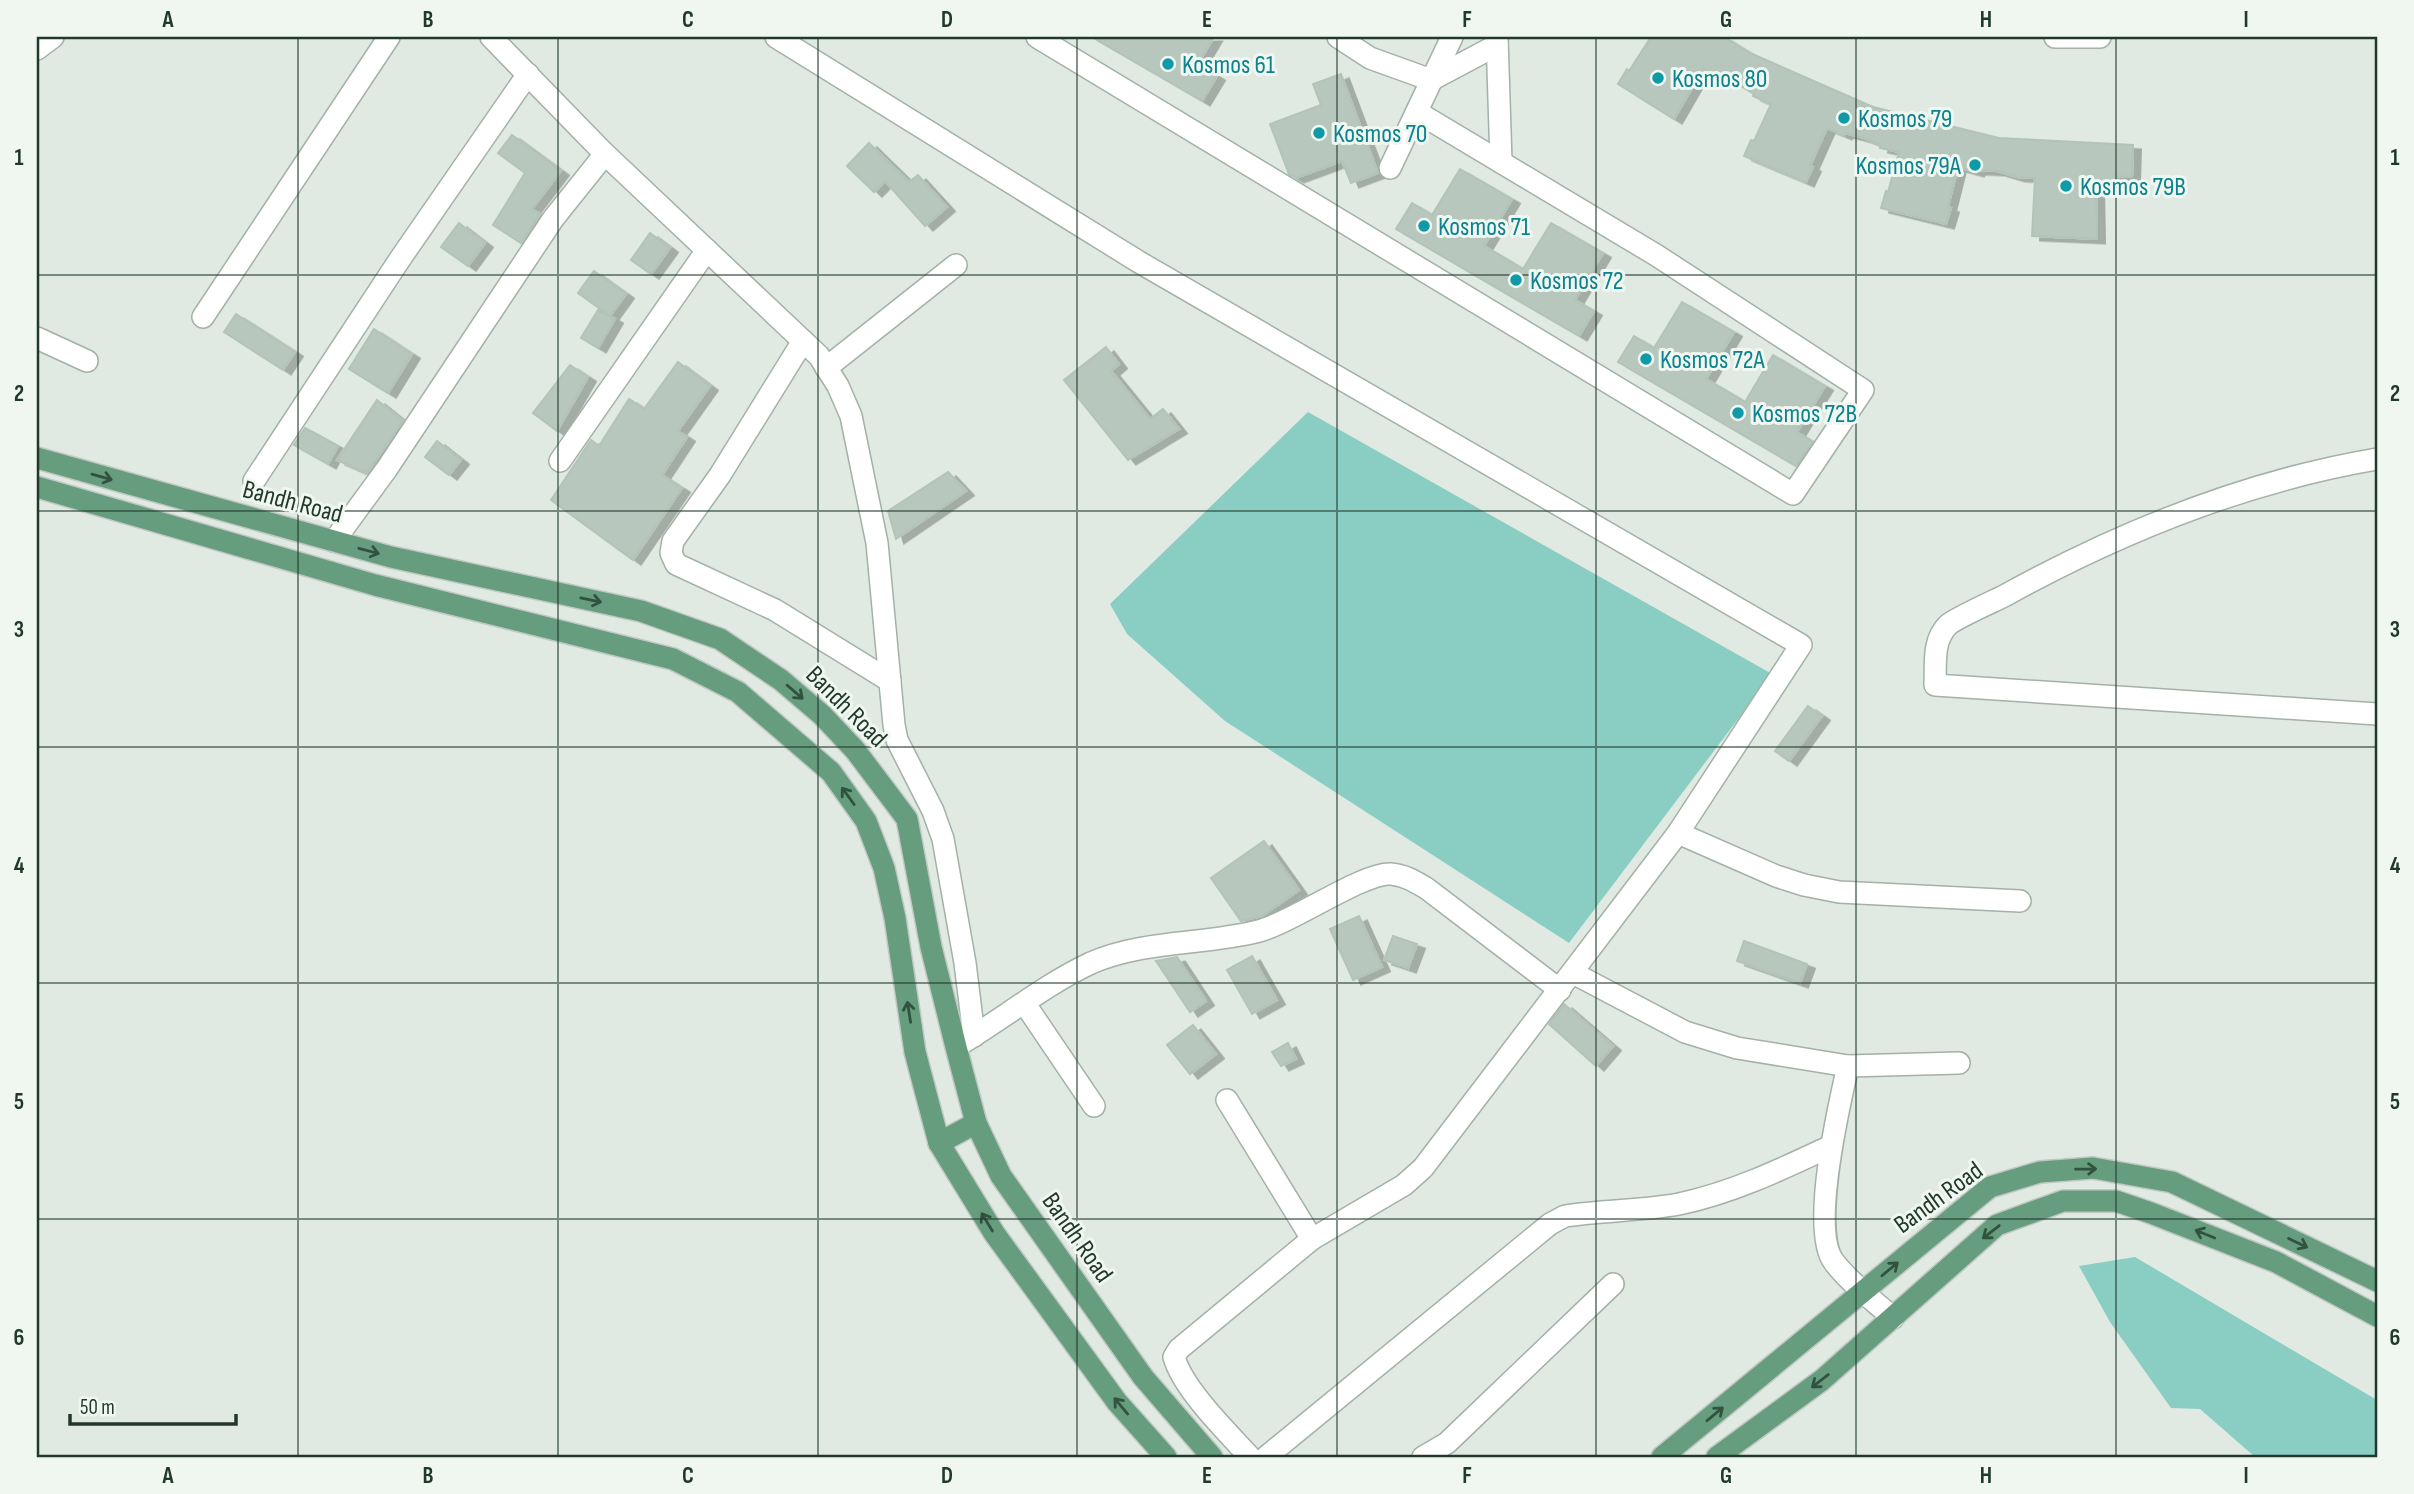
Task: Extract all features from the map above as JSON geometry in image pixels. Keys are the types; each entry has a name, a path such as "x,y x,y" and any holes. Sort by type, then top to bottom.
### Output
{"main road":[{"name":"Bandh Road","path":"37,458 391,557 641,611 720,639 781,680 822,715 855,750 907,819 931,947 976,1123 1001,1176 1143,1377 1212,1457"},
{"path":"37,487 375,585 673,659 738,692 831,772 866,821 884,868 915,1052 939,1143 994,1233 1117,1402 1166,1457"},
{"path":"939,1143 976,1123"},
{"name":"Bandh Road","path":"1662,1457 1990,1187 2040,1172 2093,1168 2172,1182 2377,1281"},
{"path":"1717,1457 1822,1380 1997,1225 2063,1201 2116,1201 2151,1213 2276,1262 2377,1316"}],"street":[{"path":"37,49 53,37"},
{"path":"203,317 388,37"},
{"path":"491,37 605,154 819,356 838,386 851,416 877,543 897,740 933,811 948,860 975,1036"},
{"path":"776,37 1139,262 1801,645 1678,833 1423,1168 1404,1185 1312,1239 1193,1336 1174,1357 1177,1369 1210,1413 1250,1457"},
{"path":"1037,37 1793,494 1863,390 1656,255 1417,112"},
{"path":"1338,37 1370,58 1431,80"},
{"path":"1390,168 1451,37"},
{"path":"2055,37 2100,37"},
{"path":"1431,80 1497,41 1501,162"},
{"path":"254,481 400,258 528,74"},
{"path":"334,541 386,470 553,219 605,154"},
{"path":"560,461 707,250"},
{"path":"826,368 956,265"},
{"path":"37,338 87,360"},
{"path":"803,341 720,475 673,541 671,553 676,564 775,610 890,681"},
{"path":"2377,459 2331,467 2266,484 2102,546 2041,575 1949,624 1936,643 1935,685 2377,714"},
{"path":"1678,833 1776,876 1839,892 2020,901"},
{"path":"956,1047 1067,975 1094,962 1128,951 1259,931 1283,923 1345,891 1388,873 1407,877 1426,887 1567,981 1685,1032 1737,1048 1848,1066 1959,1063"},
{"path":"1026,1004 1094,1106"},
{"path":"1848,1066 1831,1146 1825,1221 1826,1243 1832,1261 1892,1318"},
{"path":"1227,1100 1312,1239"},
{"path":"1266,1457 1550,1224 1565,1216 1675,1205 1708,1197 1771,1174 1831,1146"},
{"path":"1423,1457 1447,1443 1613,1284"}],"water":[{"path":"1308,412 1772,674 1569,943 1225,721 1127,634 1110,604"},
{"path":"2135,1257 2377,1400 2377,1457 2255,1457 2200,1409 2171,1408 2110,1322 2079,1266"}],"building":[{"name":"Kosmos 61","path":"1092,37 1214,37 1198,64 1217,76 1202,101"},
{"path":"1651,37 1724,37 1750,53 1873,107 1999,138 2133,145 2132,177 2116,176 2116,182 2096,181 2097,239 2032,236 2035,178 2017,177 1997,171 1976,172 1958,167 1946,224 1881,208 1899,152 1880,148 1881,145 1864,138 1845,133 1844,135 1827,128 1806,182 1744,156 1771,104 1753,96 1754,94 1736,83 1721,76 1719,79 1703,69 1674,119 1618,84"},
{"name":"Kosmos 70","path":"1341,74 1378,173 1351,183 1342,161 1296,178 1289,174 1270,124 1321,105 1313,84"},
{"path":"512,135 561,171 532,209 540,214 521,243 493,225 525,173 498,153"},
{"path":"869,143 909,182 918,175 947,207 925,226 885,181 874,192 847,166"},
{"path":"1460,169 1512,199 1484,246 1523,269 1551,223 1603,253 1575,300 1594,311 1579,336 1396,229 1412,203 1432,215"},
{"path":"459,223 485,243 468,266 441,247"},
{"path":"650,233 670,248 651,274 631,260"},
{"path":"594,271 626,294 610,316 578,293"},
{"path":"1682,302 1734,332 1706,379 1745,402 1773,355 1825,386 1797,432 1813,442 1796,466 1618,362 1634,336 1654,348"},
{"path":"598,310 615,319 598,348 581,338"},
{"path":"236,314 295,352 283,370 224,332"},
{"path":"374,329 412,354 388,393 349,369"},
{"path":"1106,347 1119,364 1111,371 1150,419 1163,409 1179,429 1128,460 1064,380"},
{"path":"678,362 710,386 678,431 687,437 662,475 682,488 633,560 551,500 591,440 599,446 629,399 644,409"},
{"path":"570,365 588,377 557,431 533,413"},
{"path":"377,400 403,421 367,473 337,460"},
{"path":"305,428 338,446 328,464 294,445"},
{"path":"437,441 461,460 449,475 425,457"},
{"path":"948,472 966,491 896,539 888,511"},
{"path":"1808,706 1822,716 1789,761 1775,751"},
{"path":"1264,841 1299,890 1262,916 1241,921 1211,878"},
{"path":"1359,916 1382,967 1353,980 1330,929"},
{"path":"1393,936 1417,944 1408,968 1384,960"},
{"path":"1744,941 1807,964 1800,983 1737,961"},
{"path":"1252,956 1277,1000 1252,1014 1227,970"},
{"path":"1177,957 1206,1001 1190,1012 1156,961"},
{"path":"1564,1004 1613,1046 1596,1066 1549,1024"},
{"path":"1193,1025 1216,1054 1190,1074 1167,1045"},
{"path":"1288,1043 1296,1059 1281,1066 1272,1052"}],"place":[{"name":"Kosmos 61","path":"1168,64"},
{"name":"Kosmos 80","path":"1658,78"},
{"name":"Kosmos 79","path":"1844,118"},
{"name":"Kosmos 70","path":"1319,133"},
{"name":"Kosmos 79A","path":"1975,165"},
{"name":"Kosmos 79B","path":"2066,186"},
{"name":"Kosmos 71","path":"1424,226"},
{"name":"Kosmos 72","path":"1516,280"},
{"name":"Kosmos 72A","path":"1646,359"},
{"name":"Kosmos 72B","path":"1738,413"}]}
